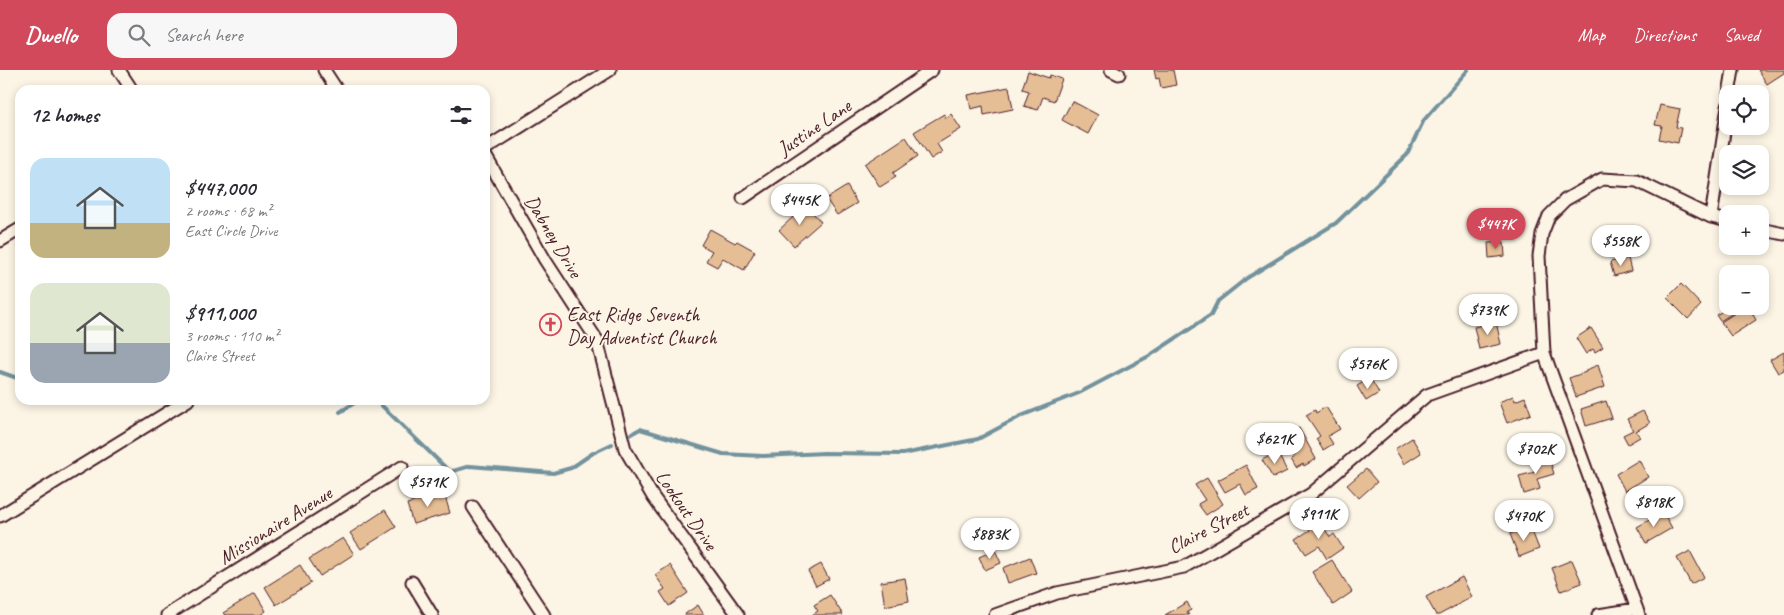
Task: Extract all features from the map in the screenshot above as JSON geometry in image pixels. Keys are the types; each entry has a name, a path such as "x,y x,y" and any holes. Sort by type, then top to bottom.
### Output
{"street":[{"path":"119,70 129,85"},
{"path":"324,70 334,85"},
{"path":"490,146 610,70"},
{"name":"Justine Lane","path":"743,198 932,70"},
{"path":"1730,85 1733,70"},
{"path":"1711,217 1724,135"},
{"name":"Dabney Drive","path":"490,164 544,260 597,340 617,421"},
{"path":"1598,615 1638,612 1544,353 1539,256 1542,234 1549,216 1565,200 1602,179 1637,181 1711,217 1719,219"},
{"path":"1769,230 1784,234"},
{"path":"0,241 15,232"},
{"name":"Claire Street","path":"995,615 1057,594 1184,567 1311,494 1427,395 1544,353"},
{"path":"0,516 180,405"},
{"name":"Lookout Drive","path":"617,421 625,449 653,497 738,615"},
{"name":"Missionaire Avenue","path":"167,615 402,468"},
{"path":"473,507 544,615"},
{"path":"412,582 432,615"}],"building":[{"path":"1154,70 1173,70 1176,85 1161,88 1159,78 1156,79"},
{"path":"1758,70 1784,70 1784,73 1767,84"},
{"path":"1028,71 1049,78 1050,75 1062,79 1054,101 1043,97 1038,110 1024,106 1029,91 1022,89"},
{"path":"1009,87 1013,109 984,115 983,106 971,109 968,95"},
{"path":"1072,101 1098,115 1088,134 1062,120"},
{"path":"1660,105 1680,109 1676,127 1681,128 1678,143 1659,139 1662,126 1655,125"},
{"path":"944,114 946,118 951,114 961,129 937,144 942,152 931,159 914,132"},
{"path":"906,137 918,156 893,173 896,177 880,187 865,164"},
{"path":"847,186 857,203 837,215 826,199"},
{"path":"806,205 821,222 794,246 779,230"},
{"path":"710,229 735,243 737,241 755,251 744,270 723,258 717,267 706,261 712,251 701,245"},
{"path":"1504,242 1505,256 1489,258 1488,243"},
{"path":"1628,258 1631,271 1614,276 1610,262"},
{"path":"1681,284 1701,305 1688,319 1667,298"},
{"path":"1719,313 1719,315 1730,315 1720,321 1716,315"},
{"path":"1732,315 1753,315 1756,320 1731,336 1721,322"},
{"path":"1496,322 1501,344 1479,349 1474,327"},
{"path":"1591,328 1603,347 1595,352 1593,349 1586,354 1576,338"},
{"path":"1784,352 1784,370 1778,373 1770,360"},
{"path":"1598,365 1605,387 1576,397 1569,378"},
{"path":"1370,378 1379,393 1366,401 1357,386"},
{"path":"1513,396 1515,401 1525,397 1531,414 1507,423 1499,402"},
{"path":"1606,401 1612,418 1586,426 1581,409"},
{"path":"1326,407 1340,429 1328,436 1333,444 1323,450 1316,439 1320,436 1306,415 1315,410 1316,413"},
{"path":"1643,411 1650,423 1636,431 1640,437 1628,444 1623,435 1633,430 1627,419"},
{"path":"1299,428 1316,459 1296,468 1291,459 1294,457 1283,437"},
{"path":"1412,438 1421,453 1404,464 1395,449"},
{"path":"1277,452 1287,471 1273,478 1262,460"},
{"path":"1549,457 1554,474 1537,479 1540,489 1524,494 1519,476 1535,472 1532,462"},
{"path":"1639,460 1648,477 1625,491 1616,474"},
{"path":"1246,465 1258,489 1246,495 1240,484 1225,492 1218,480"},
{"path":"1366,469 1377,482 1359,498 1347,485"},
{"path":"1207,478 1223,504 1206,515 1198,504 1205,500 1195,485"},
{"path":"444,493 450,513 413,524 407,504"},
{"path":"385,510 396,527 361,549 350,533"},
{"path":"1663,512 1672,528 1646,543 1637,527"},
{"path":"1318,519 1330,537 1334,534 1343,548 1327,559 1319,546 1306,554 1296,539 1310,530 1307,526"},
{"path":"1530,526 1539,549 1519,557 1510,534"},
{"path":"343,538 354,554 320,576 309,559"},
{"path":"995,550 1001,563 985,570 979,557"},
{"path":"1690,551 1704,577 1691,584 1677,558"},
{"path":"1030,557 1036,573 1008,583 1003,568"},
{"path":"1332,560 1352,592 1333,605 1312,572"},
{"path":"1572,560 1582,583 1561,591 1552,568"},
{"path":"821,564 829,579 816,586 808,571"},
{"path":"300,565 311,583 276,605 265,587"},
{"path":"670,565 688,593 669,606 660,592 665,589 655,575"},
{"path":"1462,577 1472,597 1436,615 1426,597"},
{"path":"905,578 909,601 885,606 881,582"},
{"path":"255,593 266,611 260,615 225,615 223,613"},
{"path":"830,595 843,615 812,615 818,611 814,605"},
{"path":"1187,602 1191,610 1187,612 1189,615 1165,615"},
{"path":"698,605 704,615 685,615 685,614"}],"waterway":[{"path":"631,434 640,429 723,454 763,456 824,453 903,454 978,439 1021,416 1079,393 1149,356 1211,315 1218,301 1247,278 1336,223 1407,155 1424,120 1468,70"},
{"path":"0,372 15,377"},
{"path":"340,412 351,405"},
{"path":"381,405 450,472 470,466 553,473 571,468 593,453 612,444"}],"place":[{"name":"East Ridge Seventh Day Adventist Church","path":"551,325"}]}
